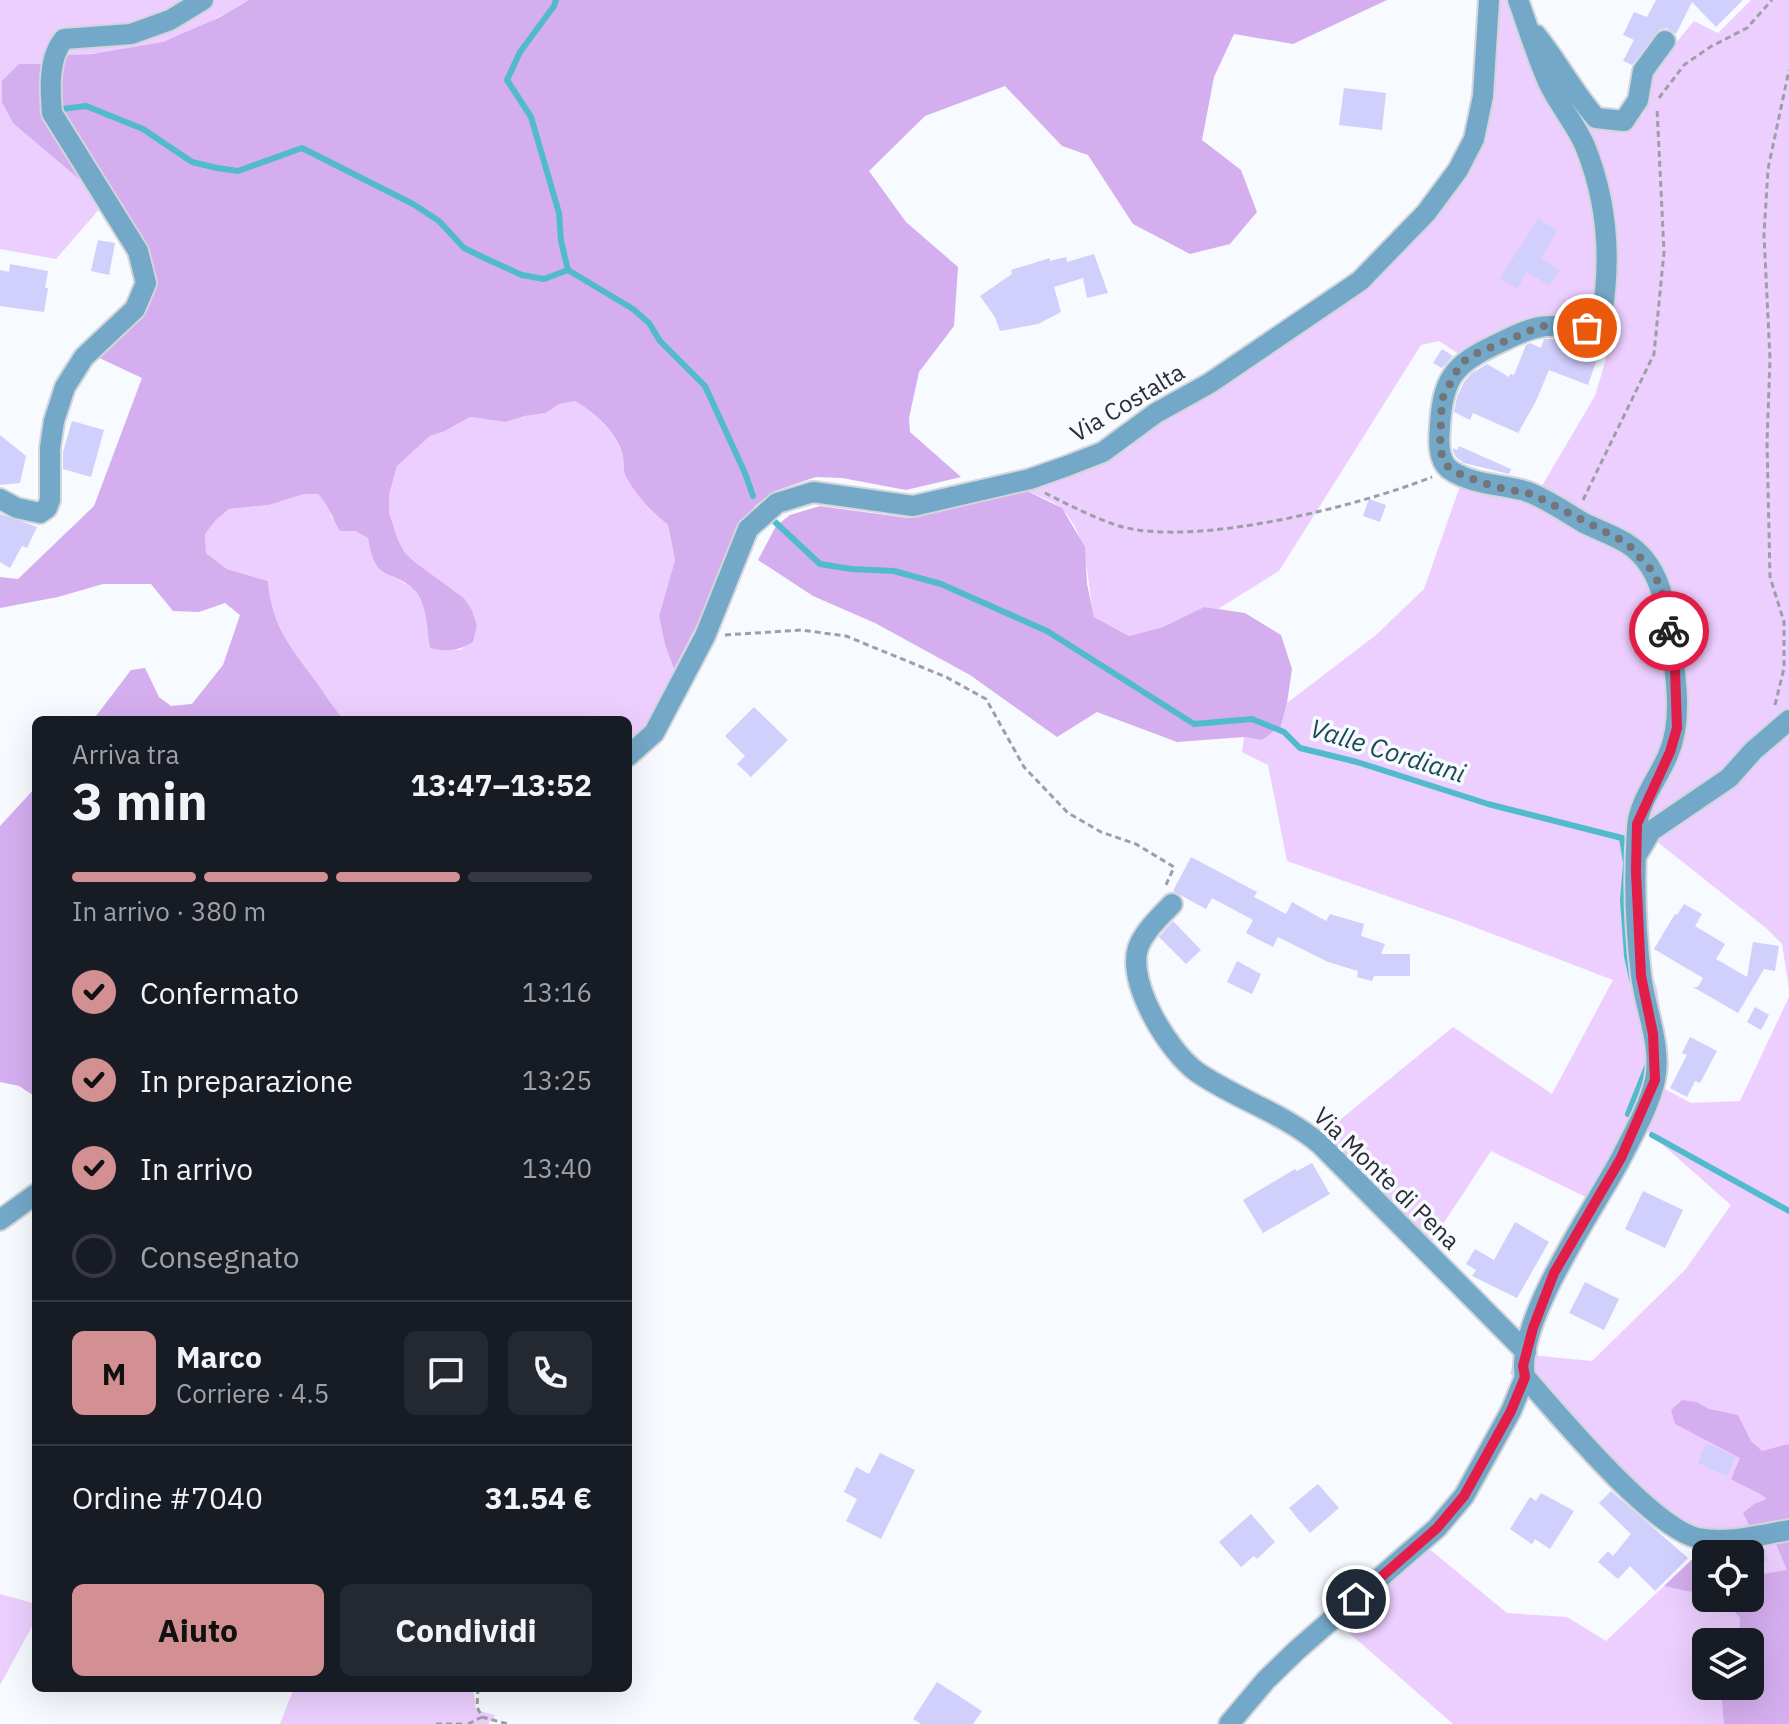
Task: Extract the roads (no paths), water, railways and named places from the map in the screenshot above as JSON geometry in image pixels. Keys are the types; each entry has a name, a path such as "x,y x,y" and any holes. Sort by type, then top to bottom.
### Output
{"street":[{"path":"0,499 17,508 40,513 47,508 54,421 65,387 84,357 135,309 146,283 138,251 52,113 50,87 56,48 64,39 131,34 170,20 203,0"},
{"name":"Via Costalta","path":"632,752 654,733 705,636 748,529 777,503 813,492 913,506 1030,479 1103,452 1156,413 1222,375 1360,281 1426,213 1458,170 1474,139 1485,82 1489,0"},
{"path":"1518,0 1548,83 1584,145 1603,203 1607,275 1603,305 1600,317 1587,328 1541,326 1461,363 1442,399 1440,446 1443,461 1450,469 1495,487 1532,494 1627,543 1639,554 1654,573 1667,616 1675,669 1677,728 1670,752 1637,824 1641,976 1653,1034 1655,1080 1621,1158 1554,1273 1523,1366 1525,1377 1600,1459 1653,1512 1679,1530 1696,1538 1718,1540 1789,1530"},
{"path":"1526,23 1555,58 1577,97 1596,118 1624,121 1638,100 1643,71 1665,41"},
{"path":"1638,855 1651,831 1719,786 1781,717"},
{"name":"Via Monte di Pena","path":"1172,904 1146,934 1138,949 1137,965 1146,1003 1175,1050 1193,1069 1224,1089 1301,1128 1320,1144 1526,1352"},
{"path":"0,1220 32,1197"},
{"path":"1229,1724 1266,1680 1297,1650 1437,1528 1464,1496 1511,1411 1525,1377"}],"waterway":[{"path":"556,0 520,52 507,80 531,117 559,213 568,270"},
{"name":"Valle Cordiani","path":"62,109 86,106 143,129 192,162 217,168 238,171 302,148 413,204 439,221 464,248 491,261 522,275 544,279 568,270 633,309 705,386 753,496"},
{"name":"Valle Cordiani","path":"774,521 820,564 894,571 941,584 1047,631 1194,724 1252,719 1284,732 1300,748 1357,762 1488,804 1622,838 1626,863 1623,900 1632,979"},
{"name":"Valle Cordiani","path":"1628,1114 1648,1064"},
{"name":"Valle Cordiani","path":"1652,1135 1789,1211"}]}
